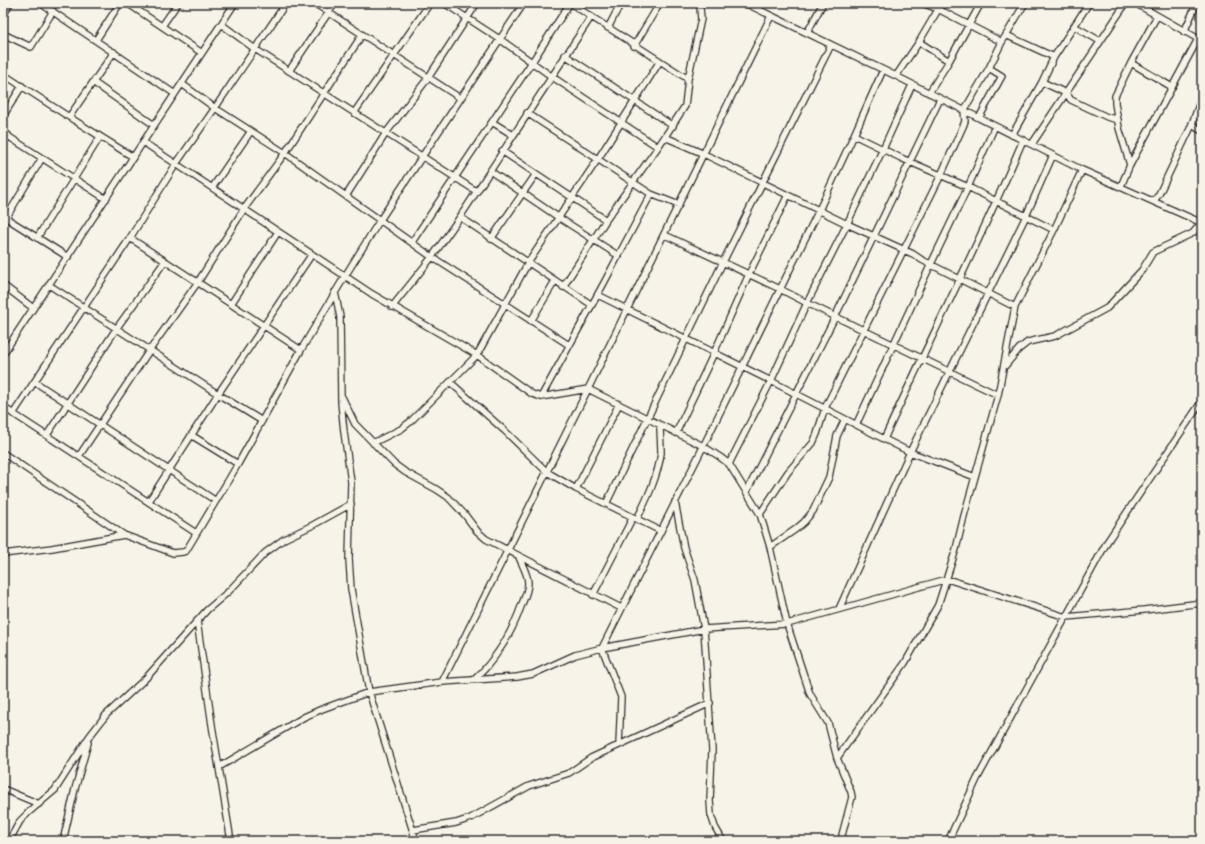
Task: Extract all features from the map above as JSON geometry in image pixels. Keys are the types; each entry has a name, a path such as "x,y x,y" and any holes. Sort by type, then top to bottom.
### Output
{"street":[{"path":"3,16 10,3"},
{"path":"40,3 175,94"},
{"path":"96,40 120,3"},
{"path":"127,3 202,53"},
{"path":"162,26 178,3"},
{"path":"3,354 235,3"},
{"path":"13,414 130,238 176,164 216,108 286,3"},
{"path":"314,3 460,98"},
{"path":"290,71 335,3"},
{"path":"354,113 430,3"},
{"path":"444,3 658,147"},
{"path":"346,196 386,133 428,78 477,3"},
{"path":"3,453 124,535 173,553 186,551 238,464 301,350 345,276 380,220 460,98 501,40 524,3"},
{"path":"412,242 570,3 634,46 688,79"},
{"path":"608,28 621,3"},
{"path":"634,46 660,3"},
{"path":"563,287 606,220 665,138 685,106 688,79 701,19 699,3"},
{"path":"745,3 896,76 940,100 1053,154 1082,170 1202,223 1193,233 1153,252 1142,270 1107,308 1055,336 1028,342 1003,369"},
{"path":"807,33 823,3"},
{"path":"922,3 969,24 1002,42"},
{"path":"896,76 919,42 942,3"},
{"path":"929,93 949,61 981,3"},
{"path":"760,514 788,472 813,443 825,408 966,121 964,111 1024,3"},
{"path":"1012,135 1042,82 1054,57 1089,3"},
{"path":"1032,144 1126,3"},
{"path":"1121,186 1130,165 1172,86 1200,40 1184,32 1137,3"},
{"path":"1184,32 1197,3"},
{"path":"3,34 31,47 53,11"},
{"path":"442,682 772,16"},
{"path":"1130,165 1118,120 1115,96 1130,63 1157,16"},
{"path":"392,307 432,257 460,217 590,17"},
{"path":"221,24 255,49 476,191"},
{"path":"1074,26 1100,41"},
{"path":"80,456 149,351 198,282 244,209 284,153 362,35"},
{"path":"1006,35 1054,57"},
{"path":"919,42 949,61"},
{"path":"606,504 723,262 831,45"},
{"path":"69,117 114,52"},
{"path":"565,55 673,126"},
{"path":"373,443 401,429 410,422 477,355 528,263 598,159 660,61"},
{"path":"1130,63 1172,86"},
{"path":"979,118 1002,76 989,68"},
{"path":"619,745 621,697 602,648 704,446 819,210 883,70"},
{"path":"3,74 133,157"},
{"path":"93,82 154,126"},
{"path":"1042,82 1066,93 1071,100 1118,120"},
{"path":"182,84 284,153 432,257 569,345"},
{"path":"729,464 884,149 912,85"},
{"path":"3,116 22,86"},
{"path":"1154,201 1159,194 1192,125 1202,97"},
{"path":"747,491 797,394 940,100"},
{"path":"527,113 651,194 679,205"},
{"path":"492,122 513,135"},
{"path":"1192,125 1202,131"},
{"path":"856,424 930,264 968,187 995,126"},
{"path":"212,188 251,131"},
{"path":"3,143 5,134 106,199"},
{"path":"854,135 968,187 1054,230"},
{"path":"37,238 100,137"},
{"path":"665,138 704,154 873,237 914,254 930,264 1016,307"},
{"path":"884,439 921,358 961,280 997,202 1023,140"},
{"path":"143,142 392,307 434,329 477,355 527,392 541,397 588,389 704,446 729,464 760,514 770,547 787,624 810,694 828,723 837,758 852,797 842,835 844,841"},
{"path":"502,152 606,220"},
{"path":"840,609 910,452 1026,216 1053,154"},
{"path":"42,158 4,217 68,257"},
{"path":"837,758 905,663 938,605 956,549 974,477 998,395 1016,307 1082,170"},
{"path":"490,171 619,256"},
{"path":"491,239 536,174"},
{"path":"541,397 598,296 651,194"},
{"path":"676,433 749,274 788,196"},
{"path":"460,217 592,305"},
{"path":"231,304 278,232"},
{"path":"664,234 998,395"},
{"path":"130,238 301,350"},
{"path":"149,501 218,394 312,254"},
{"path":"47,435 116,329 164,261"},
{"path":"531,321 555,281"},
{"path":"3,285 33,308"},
{"path":"49,285 149,351 262,421"},
{"path":"336,292 340,317 341,394 344,432 351,482 349,559 351,589 369,692 416,841"},
{"path":"598,296 742,366 910,452 974,477"},
{"path":"35,382 216,501"},
{"path":"450,382 506,431 547,472 576,489 661,531"},
{"path":"341,394 355,424 373,443 394,464 405,472 448,497 465,514 477,531 486,539 621,608"},
{"path":"948,841 977,779 1107,542 1202,401"},
{"path":"576,489 619,404"},
{"path":"3,407 196,533"},
{"path":"770,547 804,522 813,511 829,477 837,436 845,419"},
{"path":"594,595 649,494 659,461 661,445 660,425"},
{"path":"191,435 238,464"},
{"path":"675,502 684,548 695,580 704,629 712,750 710,801 711,815 715,827 723,841"},
{"path":"9,841 20,821 55,790 106,715 146,678 207,610 228,592 265,553 284,539 314,525 351,504"},
{"path":"3,554 52,548 124,535"},
{"path":"474,679 493,660 517,621 526,595 528,582 519,557"},
{"path":"219,767 322,708 369,692 442,682 517,677 533,674 574,655 602,648 704,629 787,624 947,579 1066,617 1202,603"},
{"path":"197,621 231,841"},
{"path":"413,830 456,823 471,818 529,786 568,773 591,758 710,703"},
{"path":"63,841 75,789 90,737"},
{"path":"3,789 39,804"}]}
